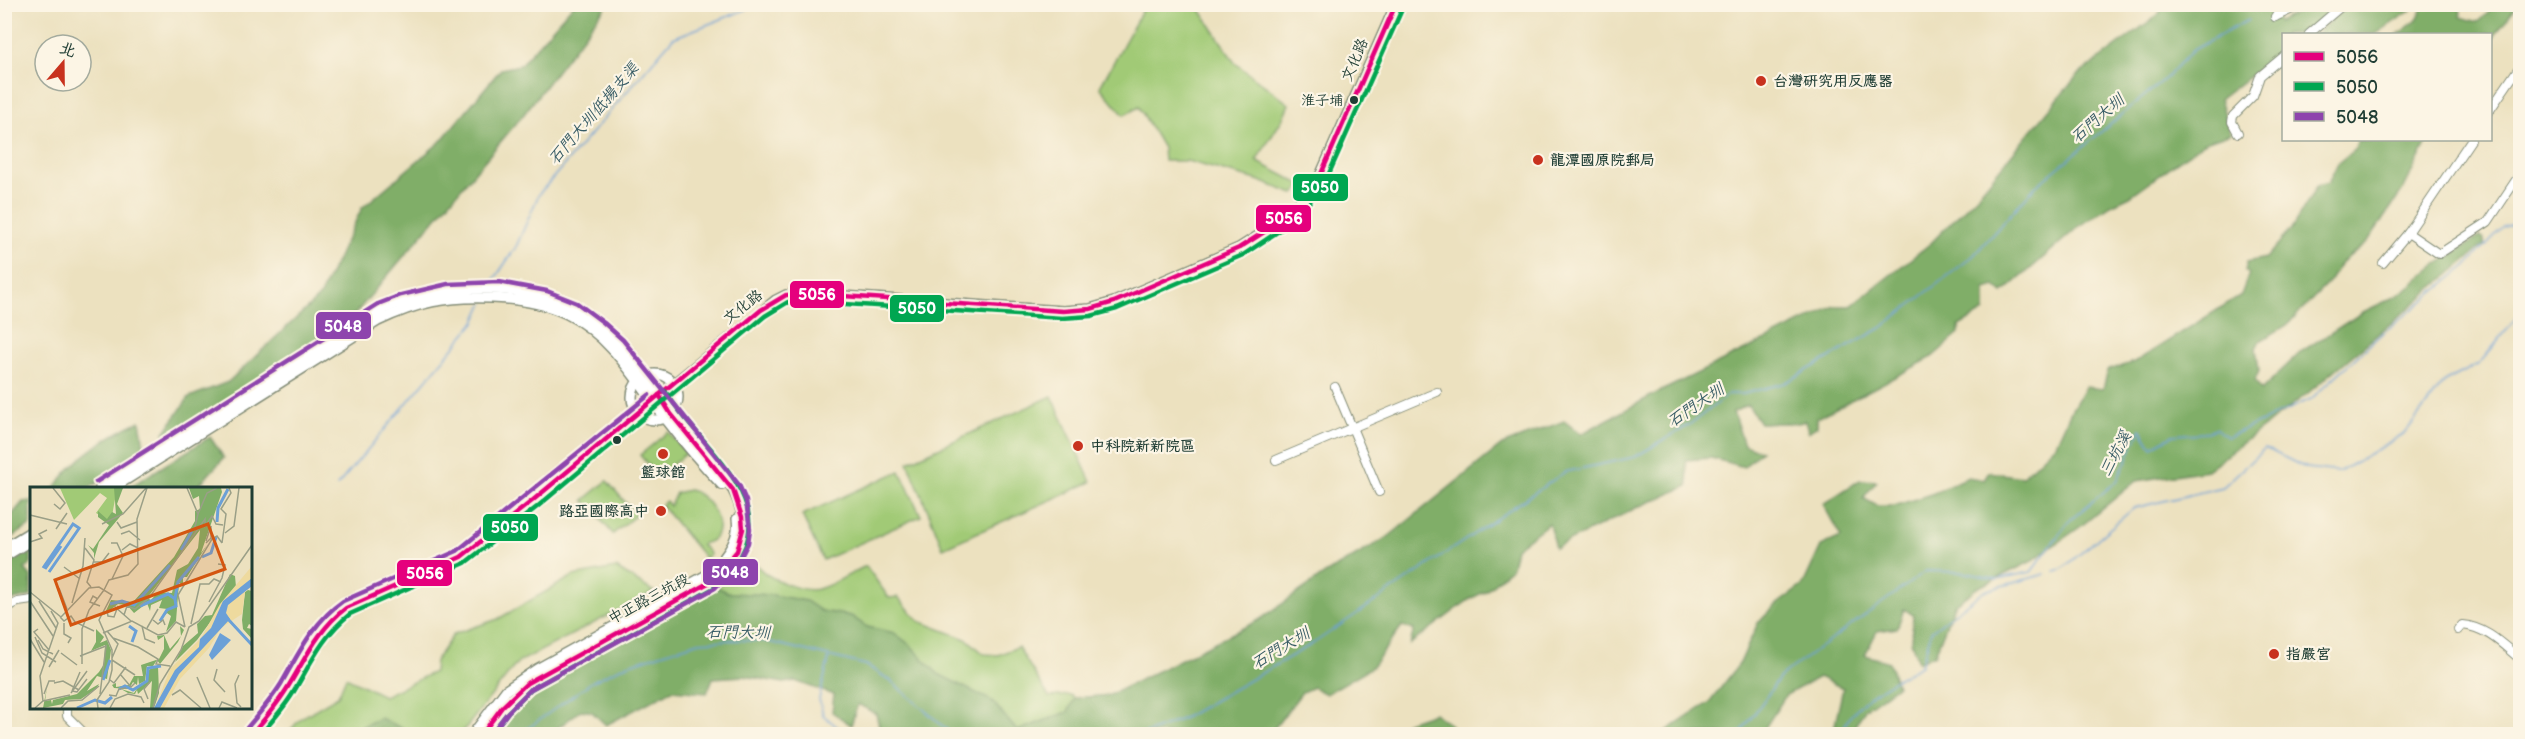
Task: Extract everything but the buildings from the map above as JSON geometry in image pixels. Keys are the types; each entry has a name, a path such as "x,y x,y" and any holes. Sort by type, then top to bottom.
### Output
{"main road":[{"name":"文化路","path":"656,398 761,310 786,295 814,294 1063,311 1090,309 1114,302 1239,248 1280,222 1296,207 1317,181 1334,148 1396,4"},
{"path":"103,487 382,310 404,300 436,292 507,291 553,301 578,313 604,332 642,379"},
{"path":"116,487 378,321 432,300 468,297 500,298 527,302 566,313 591,330 642,379"},
{"path":"658,375 673,383 678,394 676,405 668,416 648,419 638,413 633,405 632,394 642,379 658,375"},
{"name":"中正路三坑段","path":"473,735 506,690 537,669 705,576 721,563 739,527 734,503 725,489 642,379"},
{"name":"中正路三坑段","path":"482,735 502,707 527,683 710,582 724,570 735,555 744,532 739,502 721,475 668,416"},
{"path":"4,548 30,532"},
{"path":"4,557 30,541"}],"street":[{"path":"2282,4 2275,17 2303,4"},
{"path":"2310,33 2344,4"},
{"path":"2238,133 2232,122 2233,116 2253,96 2260,76 2282,57"},
{"path":"2492,107 2520,66"},
{"path":"2383,262 2408,233 2470,141"},
{"path":"2408,233 2439,254 2488,222 2520,174"},
{"path":"1335,387 1379,492"},
{"path":"1276,460 1437,392"},
{"name":"文化路","path":"252,735 285,691 322,628 331,618 346,608 461,557 656,398"},
{"path":"4,609 18,602 30,600"},
{"path":"2458,630 2462,625 2474,626 2489,633 2520,659"},
{"path":"67,709 67,716 85,735"}],"green space":[{"path":"574,4 607,5 524,114 345,326 169,438 164,433 189,397 228,382 319,297 362,208 440,142 501,69 520,65"},
{"path":"2425,4 2460,5 2461,17 2478,22 2495,5 2518,5 2492,39 2492,33 2399,33 2416,21"},
{"path":"1145,5 1197,5 1235,63 1289,104 1282,120 1256,161 1302,185 1294,194 1257,180 1187,161 1164,161 1163,148 1139,107 1124,115 1100,87"},
{"path":"2163,5 2278,5 2273,12 2279,22 2312,5 2336,5 2305,33 2282,33 2282,52 2220,99 2231,133 2205,142 2130,196 2111,205 2077,228 2003,293 1995,286 1985,289 1985,311 1959,326 1959,334 1931,358 1817,418 1817,426 1808,432 1806,421 1760,423 1748,405 1733,412 1744,445 1761,451 1744,467 1711,458 1686,460 1688,486 1638,507 1555,548 1549,523 1516,548 1512,567 1486,591 1470,599 1410,644 1414,630 1402,626 1372,667 1326,694 1313,687 1302,692 1273,730 1249,734 885,734 881,733 876,714 858,704 851,725 832,712 834,695 795,681 784,683 744,676 713,678 707,693 672,690 606,725 592,712 581,710 550,734 486,734 512,704 544,679 596,649 717,587 729,593 772,595 806,601 821,611 851,616 867,627 894,633 910,645 938,674 992,701 1017,731 1068,712 1075,698 1110,695 1259,620 1325,574 1388,537 1502,445 1564,421 1581,434 1653,395 1835,306 1851,306 1931,243 1977,196 2077,76 2159,14"},
{"path":"2349,5 2414,5 2410,11 2377,33 2317,33"},
{"path":"2358,141 2428,141 2403,190 2368,241 2340,264 2329,282 2287,325 2260,341 2256,348 2259,371 2255,380 2261,390 2302,351 2363,312 2397,296 2436,265 2479,237 2484,240 2484,245 2308,393 2207,470 2136,481 2080,527 2030,562 1977,588 1954,605 1935,654 1918,662 1911,641 1913,615 1904,609 1897,628 1877,631 1865,655 1889,662 1897,686 1865,709 1850,734 1833,734 1843,688 1819,677 1786,695 1761,734 1662,734 1710,702 1740,663 1758,623 1776,605 1803,585 1821,546 1841,537 1823,504 1860,480 1877,481 1863,498 1877,506 1894,506 1934,493 1968,477 1984,480 1989,472 2022,477 2056,444 2085,387 2103,389 2108,370 2135,362 2241,295 2249,274 2245,271 2247,262 2266,258 2291,229 2317,186 2328,183 2338,163 2355,149"},
{"path":"1052,396 1091,482 943,548 908,462"},
{"path":"140,421 145,453 91,487 56,487 81,458 117,433"},
{"name":"籃球館","path":"668,432 686,453 658,477 640,455"},
{"path":"210,437 224,458 197,487 130,487"},
{"path":"900,471 921,516 823,560 802,515"},
{"path":"607,481 636,515 613,534 584,500"},
{"path":"689,490 705,500 716,517 717,534 711,540 701,544 710,554 705,558 661,505 666,501 670,506 676,493"},
{"path":"30,501 30,526 5,542 5,523 23,502"},
{"path":"30,549 30,565 25,569 30,575 30,596 5,602 4,564"},
{"path":"757,565 776,579 794,587 811,590 830,585 866,566 889,598 898,597 919,621 968,640 984,654 998,655 1018,647 1049,697 1070,695 1075,698 1068,712 1017,731 992,701 938,674 910,645 894,633 867,627 851,616 821,611 806,601 772,595 729,593 717,587 736,566"},
{"path":"616,568 654,592 517,663 461,734 287,734 301,718 338,696 346,677 384,696 434,672 435,661 454,634 498,619 573,576"},
{"path":"1434,713 1451,725 1453,734 1409,734 1405,723"},
{"path":"380,718 414,734 346,734"}],"waterway":[{"name":"石門大圳低揚支渠","path":"490,286 516,247 539,194 673,38 760,4"},
{"name":"石門大圳","path":"1145,734 1182,719 1314,643 1565,472 1635,457 1689,425 1729,394 1743,394 1785,383 1881,328 1973,256 2035,187 2166,78 2193,50 2248,20"},
{"name":"三坑溪","path":"1740,734 1781,676 1926,571 1962,572 1997,579 2031,572 2069,521 2117,481 2141,429 2152,447 2173,435 2204,433 2216,428 2227,437 2311,399 2378,337 2466,266 2503,227 2520,222"},
{"name":"石門大圳低揚支渠","path":"337,486 475,322 484,302"},
{"path":"2055,571 2062,569 2134,508 2223,487 2265,448 2306,468 2339,472 2405,433 2444,382 2479,364 2520,314"},
{"path":"1841,734 1854,711 1874,693 1921,665 1932,630 1984,591 2045,574"},
{"name":"石門大圳","path":"520,734 593,681 629,664 699,642 731,640 765,641 866,665 891,681 952,734"},
{"name":"三坑溪","path":"829,658 819,699 823,715 846,734"}],"transit line":[{"name":"5056","path":"252,734 282,696 319,636 346,608 461,557 532,501 761,310 786,295 814,294 1063,311 1090,309 1114,302 1239,248 1280,222 1296,207 1321,174 1396,4"},
{"name":"5050","path":"261,734 289,699 324,641 350,614 465,563 537,507 765,316 788,302 1062,318 1091,316 1117,309 1243,255 1285,227 1302,212 1327,178 1403,7"},
{"name":"5048","path":"96,482 378,304 401,295 448,284 499,282 547,291 577,303 623,340 739,485 746,501 750,529 748,543 736,566 715,588 531,689 508,712 491,734"},
{"name":"5050","path":"491,734 508,712 531,689 714,588 738,560 749,534 748,509 738,486 722,462 665,391"},
{"name":"5048","path":"246,729 277,690 315,628 332,609 343,601 457,551 649,395"},
{"name":"5056","path":"482,734 502,707 527,683 710,582 737,551 743,529 742,517 733,490 671,414 659,395"}],"place":[{"name":"台灣研究用反應器","path":"1761,81"},
{"name":"淮子埔","path":"1354,100"},
{"name":"龍潭國原院郵局","path":"1538,160"},
{"name":"中科院新新院區","path":"1078,446"},
{"name":"籃球館","path":"663,454"},
{"name":"路亞國際高中","path":"661,511"},
{"name":"指嚴宮","path":"2274,654"}]}
